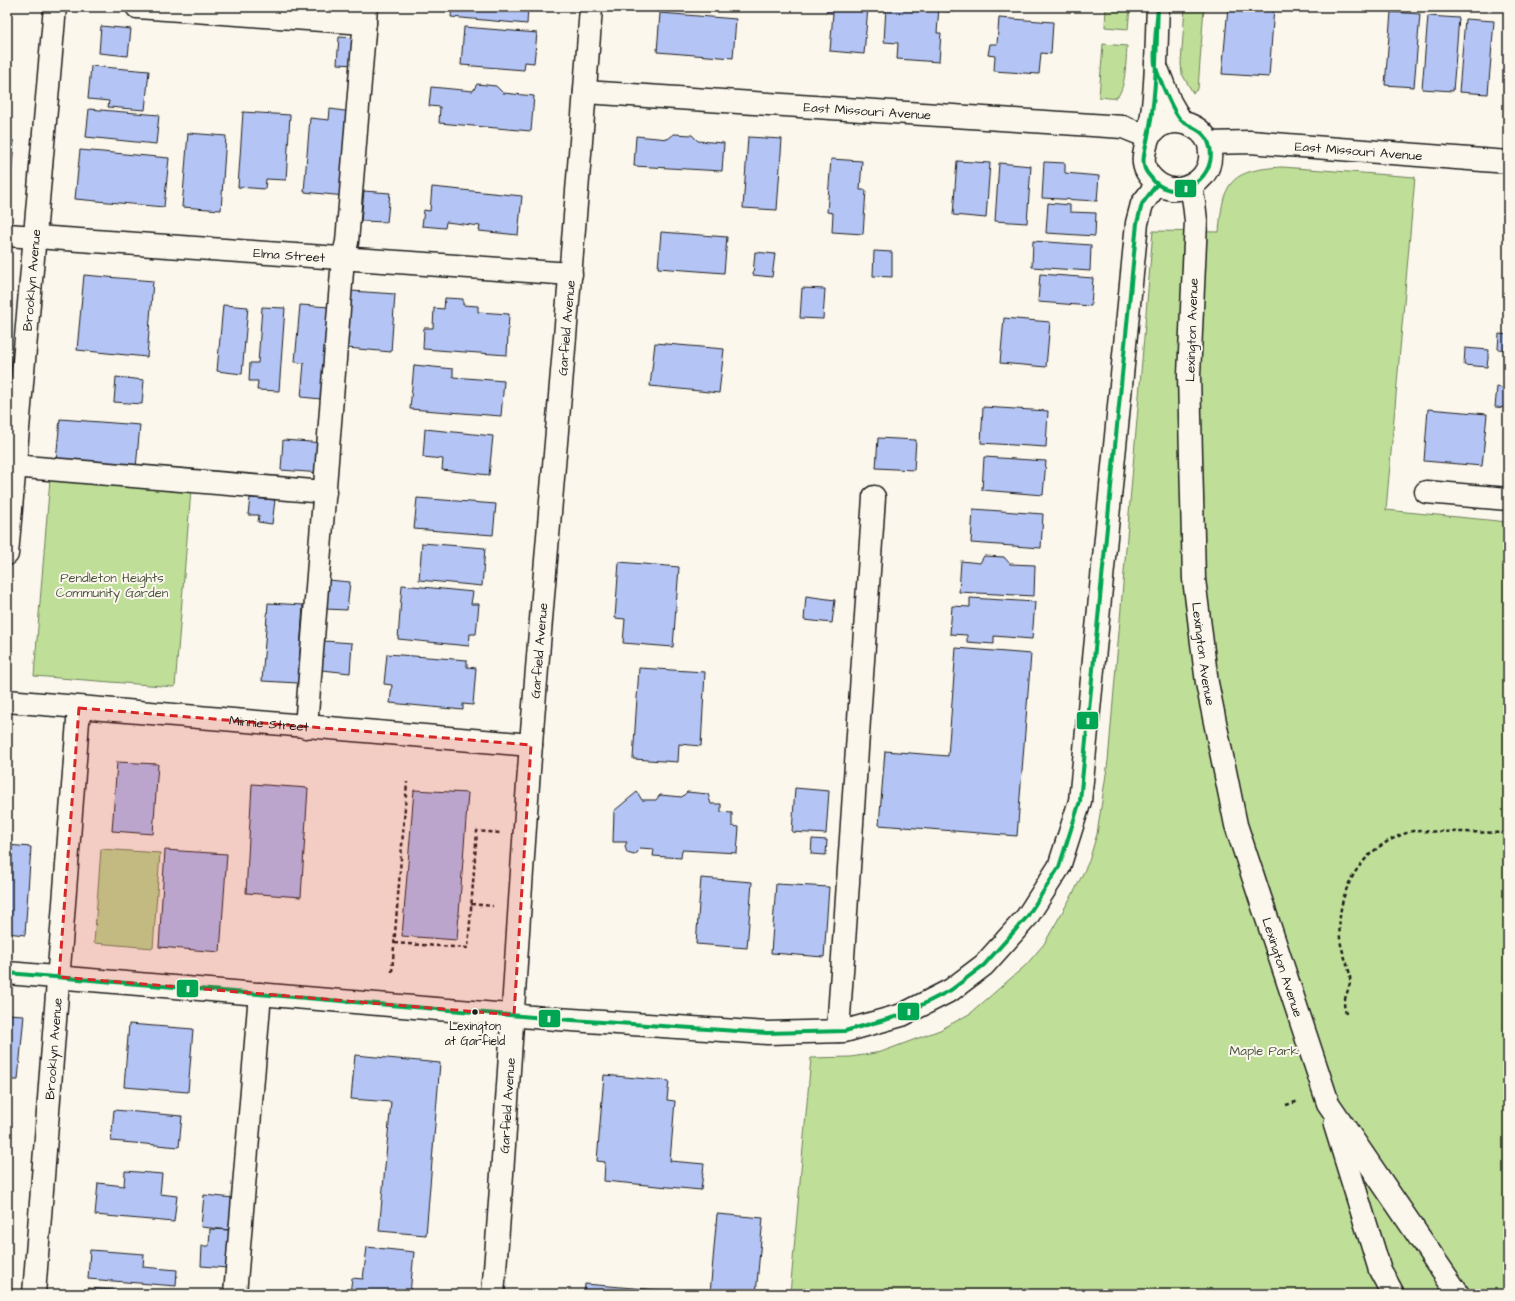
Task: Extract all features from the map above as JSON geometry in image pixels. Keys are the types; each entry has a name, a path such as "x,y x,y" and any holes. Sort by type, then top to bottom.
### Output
{"street":[{"name":"Brooklyn Avenue","path":"7,554 34,237 39,205 55,7"},
{"path":"137,7 366,15 347,242 343,258 306,726"},
{"name":"Garfield Avenue","path":"493,1294 514,1016 531,745 571,274 591,7"},
{"path":"1148,137 1162,125 1180,122 1197,128 1209,143 1211,161 1204,176 1190,187 1174,190 1158,184 1146,171 1143,154 1148,137 1155,64 1158,7"},
{"path":"1155,64 1170,102 1180,122"},
{"name":"East Missouri Avenue","path":"585,92 1123,127 1148,137"},
{"name":"East Missouri Avenue","path":"1209,143 1250,142 1508,162"},
{"path":"7,972 514,1016 767,1033 846,1031 902,1015 950,990 984,965 1027,917 1059,867 1080,801 1137,223 1142,204 1158,184"},
{"name":"Lexington Avenue","path":"1190,187 1196,221 1189,375 1194,579 1207,683 1236,825 1328,1103 1380,1270 1393,1294"},
{"name":"Elma Street","path":"7,235 571,274"},
{"path":"14,466 325,492"},
{"path":"1426,492 1508,499"},
{"path":"838,1031 874,497"},
{"name":"Minnie Street","path":"7,701 531,745"},
{"name":"Brooklyn Avenue","path":"34,1294 79,708"},
{"path":"235,1294 260,994"},
{"name":"Lexington Avenue","path":"1328,1103 1458,1294"}],"path":[{"path":"392,972 407,782"},
{"path":"394,943 468,948 477,831 502,834"},
{"path":"1346,1014 1345,999 1349,992 1350,979 1341,945 1340,911 1344,894 1361,865 1380,847 1390,840 1413,831 1508,833"},
{"path":"471,904 498,906"},
{"path":"1286,1105 1299,1101"}],"highlighted area":[{"path":"79,708 531,745 514,1015 59,977"}],"green space":[{"path":"1106,7 1130,7 1128,29 1105,27"},
{"path":"1185,7 1204,7 1198,89 1193,93 1182,74 1181,64"},
{"path":"1103,44 1127,46 1123,83 1119,95 1115,98 1099,97"},
{"name":"Maple Park","path":"1282,167 1415,177 1386,510 1508,522 1508,1294 790,1294 811,1058 851,1057 881,1052 940,1030 971,1013 1026,965 1044,944 1075,890 1089,861 1097,834 1108,761 1153,231 1219,232 1223,202 1232,182 1240,176 1250,172"},
{"name":"Pendleton Heights Community Garden","path":"50,479 191,490 175,687 34,676"},
{"path":"101,849 160,853 153,948 94,943"}],"building":[{"path":"452,7 528,7 527,24 451,17"},
{"path":"827,7 868,7 864,54 830,51 833,13 826,13"},
{"path":"886,7 939,7 937,33 941,33 939,62 897,59 898,43 884,42"},
{"path":"943,7 956,7 955,12 943,11"},
{"path":"1228,7 1274,7 1269,77 1222,74"},
{"path":"1391,12 1420,14 1414,87 1385,85"},
{"path":"660,13 736,19 733,58 657,52"},
{"path":"1428,16 1459,18 1453,91 1422,89"},
{"path":"999,18 1053,22 1051,54 1041,53 1039,74 994,71 995,56 988,55 990,44 997,44"},
{"path":"1465,19 1494,21 1488,94 1459,92"},
{"path":"101,26 131,29 128,56 99,53"},
{"path":"464,27 537,33 534,63 525,62 524,70 461,65"},
{"path":"339,37 357,38 355,65 337,64"},
{"path":"91,66 149,71 145,110 108,107 109,101 88,99"},
{"path":"477,84 496,86 503,93 534,96 531,131 439,123 440,107 429,106 431,87 473,91"},
{"path":"89,109 159,115 156,144 86,137"},
{"path":"330,109 352,112 345,196 304,192 310,118 329,120"},
{"path":"243,112 290,115 286,180 266,179 265,189 238,187"},
{"path":"188,133 226,136 221,210 182,207"},
{"path":"674,134 692,135 698,141 724,143 722,171 634,166 636,136 668,139"},
{"path":"748,137 782,139 777,210 743,208"},
{"path":"7,140 14,141 10,190 7,190"},
{"path":"80,150 169,158 164,207 75,199"},
{"path":"831,159 862,161 860,190 866,190 863,234 832,232 833,213 827,212"},
{"path":"957,161 990,163 986,218 953,215"},
{"path":"1044,162 1065,163 1065,173 1099,176 1097,201 1042,198"},
{"path":"999,163 1031,166 1027,223 995,221"},
{"path":"432,187 522,196 518,235 479,231 480,226 446,222 445,228 422,226 424,210 430,211"},
{"path":"364,191 390,193 387,222 361,221"},
{"path":"1048,203 1070,205 1070,212 1096,213 1095,236 1046,233"},
{"path":"661,232 727,237 724,273 658,268"},
{"path":"1033,241 1091,245 1090,271 1032,267"},
{"path":"874,251 892,252 892,277 873,276"},
{"path":"755,252 775,254 772,277 753,275"},
{"path":"1040,274 1093,278 1091,306 1038,302"},
{"path":"84,275 153,281 147,357 77,350"},
{"path":"802,288 825,289 823,319 800,318"},
{"path":"351,291 395,294 391,352 347,348"},
{"path":"445,298 463,299 463,305 478,306 478,312 509,314 507,355 423,349 424,328 433,328 434,308 444,309"},
{"path":"223,305 248,307 242,374 217,371"},
{"path":"300,305 330,307 321,399 301,397 304,363 295,362"},
{"path":"262,307 285,308 279,391 257,390 258,381 249,381 250,363 258,363"},
{"path":"1004,318 1050,322 1046,367 1000,363"},
{"path":"1499,334 1508,335 1508,350 1498,349"},
{"path":"655,343 724,349 719,393 650,386"},
{"path":"1465,348 1489,350 1487,367 1464,365"},
{"path":"414,365 453,369 453,377 504,381 501,416 410,409"},
{"path":"116,377 144,380 142,404 114,402"},
{"path":"1497,387 1508,389 1508,408 1495,407"},
{"path":"983,407 1048,411 1046,447 981,443"},
{"path":"1428,409 1487,414 1482,466 1424,461"},
{"path":"60,419 140,425 136,468 56,461"},
{"path":"425,429 493,436 489,475 442,470 443,459 423,457"},
{"path":"878,438 916,440 914,470 876,468"},
{"path":"283,440 324,443 321,473 281,470"},
{"path":"984,457 1046,461 1043,495 982,490"},
{"path":"250,498 275,500 272,524 258,522 259,515 248,515"},
{"path":"417,498 496,504 493,535 414,529"},
{"path":"973,509 1043,514 1041,548 971,543"},
{"path":"422,543 485,548 482,586 419,580"},
{"path":"984,556 1004,557 1010,564 1035,565 1034,596 959,592 961,561 980,563"},
{"path":"619,562 679,567 673,647 623,643 625,619 615,618"},
{"path":"328,580 350,582 347,610 326,609"},
{"path":"402,585 473,592 471,604 479,604 476,634 470,634 469,646 398,639"},
{"path":"806,596 835,600 832,623 804,620"},
{"path":"970,598 1035,602 1032,639 994,636 994,644 967,642 967,635 950,634 952,606 970,607"},
{"path":"268,603 303,605 298,683 262,681"},
{"path":"324,641 352,643 350,673 322,670"},
{"path":"956,648 1031,654 1017,836 879,825 885,751 948,756"},
{"path":"387,654 467,660 467,667 476,668 473,705 463,704 463,710 390,703 392,685 384,684"},
{"path":"639,668 705,672 701,746 679,744 678,762 633,759"},
{"path":"117,762 158,764 153,834 112,831"},
{"path":"252,784 308,788 301,897 246,893"},
{"path":"795,788 829,791 826,834 792,832"},
{"path":"414,790 468,793 457,940 402,936"},
{"path":"637,792 642,800 656,800 660,795 682,797 687,792 708,794 711,804 721,804 721,812 732,813 732,826 739,827 737,853 682,850 681,858 653,856 654,849 640,848 634,855 627,853 625,846 627,842 613,842 614,811"},
{"path":"812,839 827,840 826,855 811,854"},
{"path":"7,845 31,847 25,935 7,933"},
{"path":"165,850 227,854 220,952 159,947"},
{"path":"701,878 752,882 747,948 696,944"},
{"path":"776,884 829,887 824,957 771,953"},
{"path":"7,1014 24,1015 18,1080 7,1080"},
{"path":"129,1024 193,1029 188,1092 124,1087"},
{"path":"355,1055 440,1063 426,1235 379,1231 391,1102 351,1099"},
{"path":"604,1075 669,1081 667,1100 675,1101 670,1161 704,1164 701,1190 604,1181 605,1162 597,1161"},
{"path":"114,1110 182,1116 179,1147 111,1141"},
{"path":"125,1171 162,1174 160,1194 177,1196 174,1222 95,1215 98,1183 124,1186"},
{"path":"204,1195 233,1198 230,1230 201,1227"},
{"path":"717,1214 763,1218 756,1294 710,1294"},
{"path":"210,1229 230,1230 228,1268 201,1266 202,1246 209,1246"},
{"path":"367,1247 414,1252 410,1294 350,1294 352,1278 363,1279"},
{"path":"90,1250 144,1254 143,1267 177,1270 176,1286 88,1279"},
{"path":"585,1284 694,1293 694,1294 584,1294"},
{"path":"88,1288 164,1294 87,1294"}],"transit line":[{"name":"11","path":"1158,7 1155,44 1155,64 1156,69 1159,77 1175,112 1182,121 1204,135 1209,144 1211,155 1209,166 1203,176 1196,183 1186,188 1176,190 1166,189 1155,182 1145,170 1144,165 1144,156 1155,88 1156,72 1156,56 1158,7"},
{"name":"11","path":"7,973 557,1019 767,1033 845,1031 902,1015 951,990 984,965 1027,917 1059,867 1080,801 1137,223 1142,204 1157,184"}],"place":[{"name":"Lexington at Garfield","path":"475,1012"}]}
